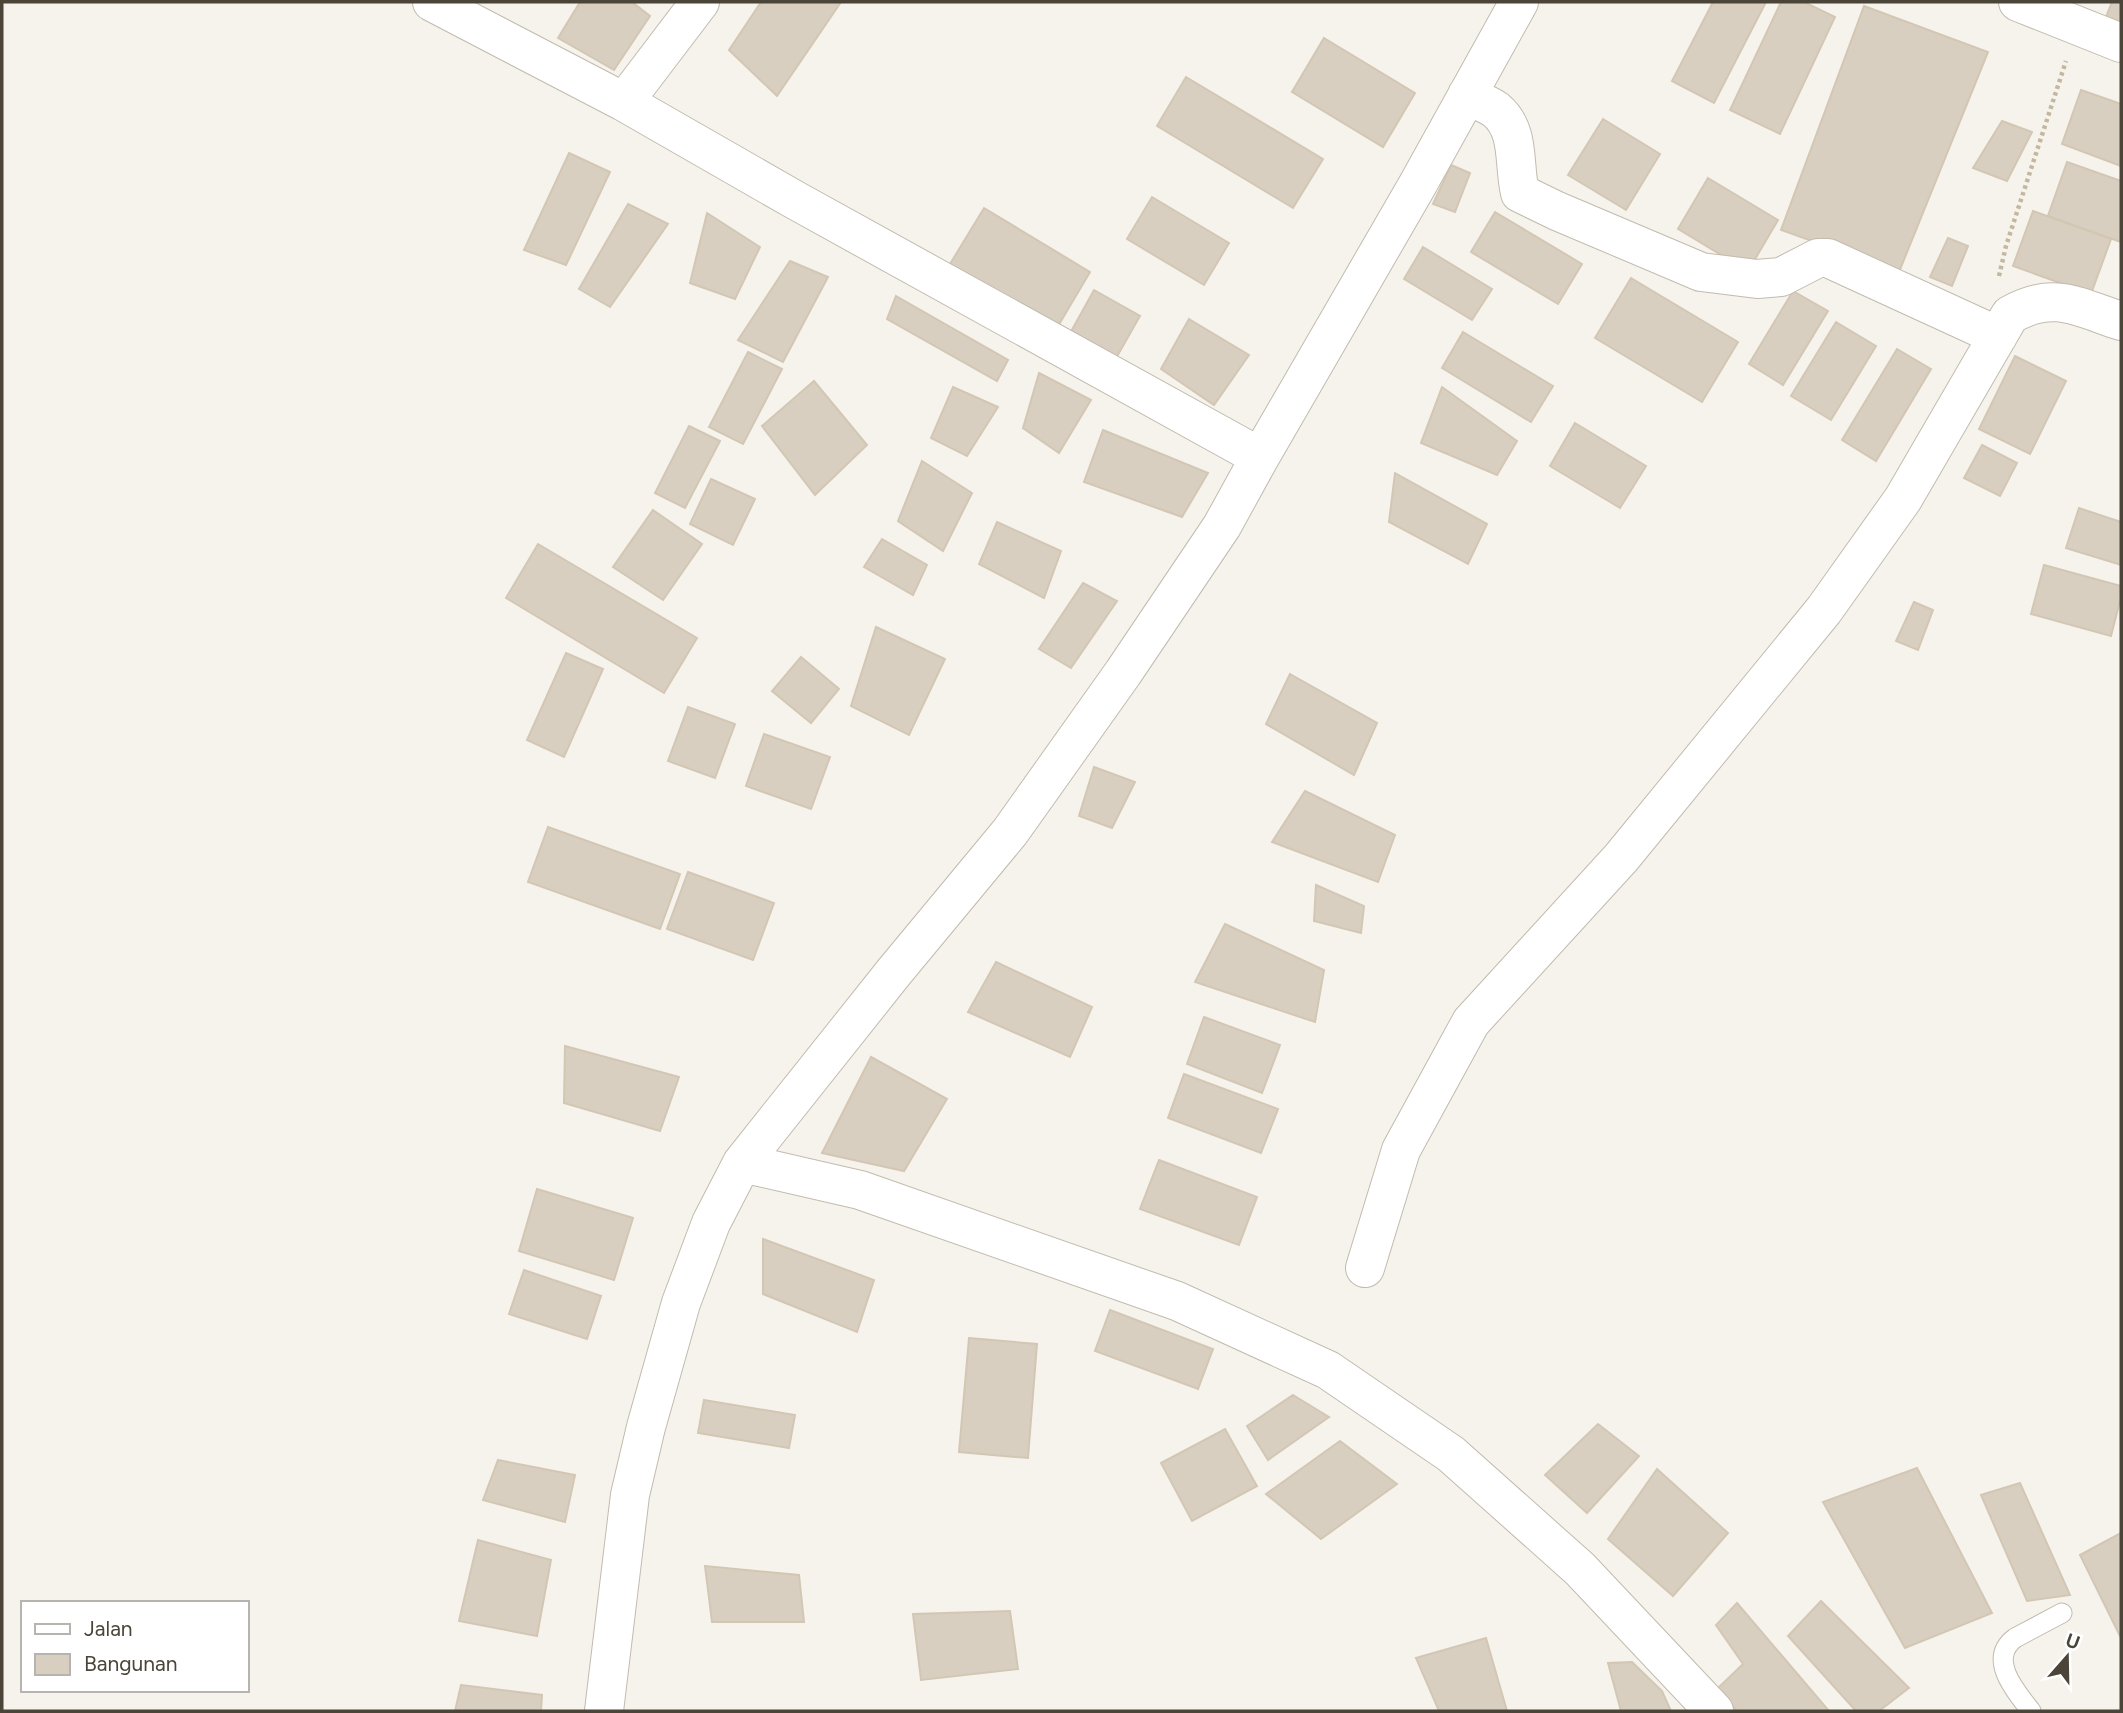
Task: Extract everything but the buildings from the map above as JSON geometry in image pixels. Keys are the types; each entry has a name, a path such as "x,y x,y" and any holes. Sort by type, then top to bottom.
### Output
{"street":[{"path":"432,2 624,102 795,200 1260,457"},
{"path":"624,102 699,2"},
{"path":"604,1711 630,1495 646,1427 681,1303 711,1223 742,1163 1010,832 1123,673 1222,526 1519,2"},
{"path":"2018,2 2121,43"},
{"path":"1467,95 1494,109 1509,124 1520,192 1557,211 1701,272 1757,279 1781,276 1818,258 1828,258 2004,326"},
{"path":"1365,1268 1401,1150 1471,1022 1621,858 1824,610 1903,499 2004,326 2023,307 2042,301 2060,302 2121,321"},
{"path":"742,1163 860,1190 1177,1301 1328,1370 1451,1454 1580,1569 1714,1711"}],"lane":[{"path":"2031,1711 2008,1681 2003,1663 2005,1650 2015,1638 2062,1613"}],"path":[{"path":"2004,326 1995,290 2006,246 2078,26"}]}
